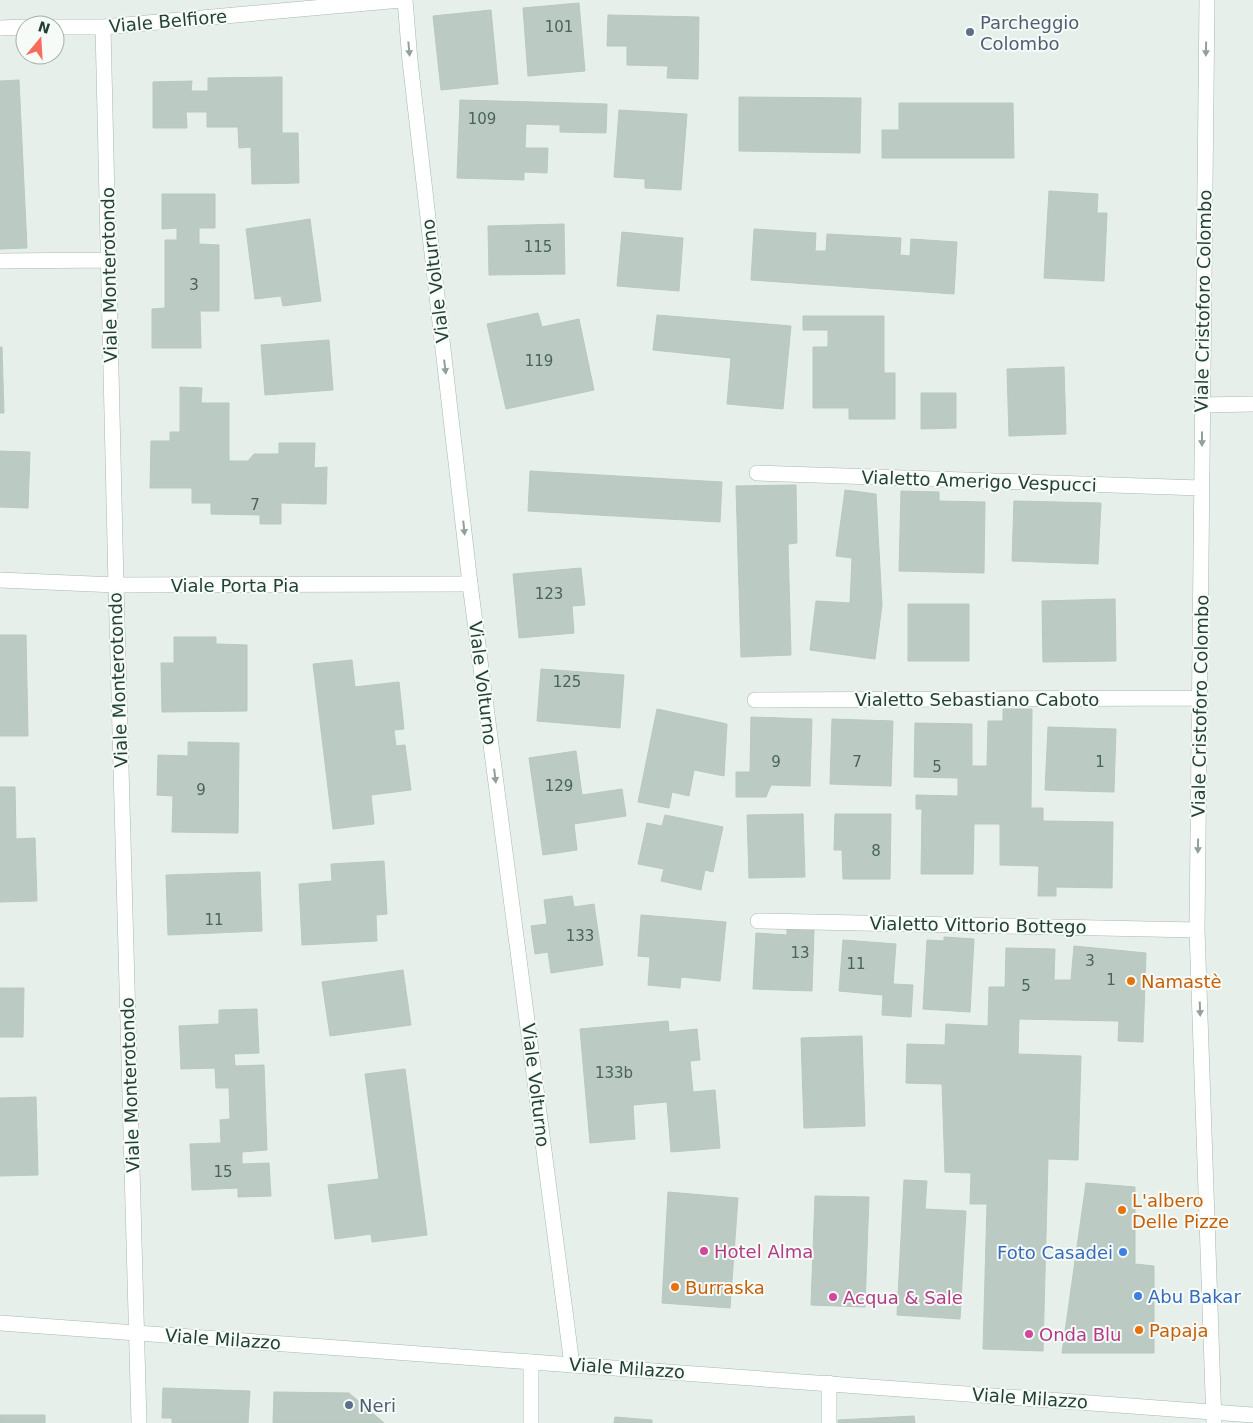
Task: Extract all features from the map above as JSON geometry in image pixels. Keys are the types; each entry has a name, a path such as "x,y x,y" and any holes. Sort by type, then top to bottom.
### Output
{"street":[{"name":"Viale Belfiore","path":"65,27 103,27 401,0"},
{"name":"Viale Volturno","path":"405,0 410,60 470,584 572,1365"},
{"name":"Viale Cristoforo Colombo","path":"1206,0 1197,930 1214,1418"},
{"name":"Viale Monterotondo","path":"103,27 139,1423"},
{"path":"0,28 15,28"},
{"path":"0,261 109,260"},
{"path":"1202,405 1253,404"},
{"name":"Vialetto Amerigo Vespucci","path":"757,473 1201,488"},
{"name":"Viale Porta Pia","path":"0,580 116,585 470,584"},
{"name":"Vialetto Sebastiano Caboto","path":"755,700 1200,698"},
{"name":"Vialetto Vittorio Bottego","path":"758,921 1197,930"},
{"name":"Viale Milazzo","path":"0,1323 829,1383 1214,1418 1253,1415"},
{"path":"531,1362 532,1423"},
{"path":"829,1383 829,1423"}],"building":[{"path":"579,3 585,71 528,76 523,8"},
{"path":"491,10 498,84 441,90 433,16"},
{"path":"608,15 699,17 698,79 667,78 668,66 627,65 627,46 607,46"},
{"path":"282,77 282,133 298,133 299,183 252,184 251,147 239,148 238,127 207,127 207,112 186,112 187,128 153,128 153,82 192,81 191,91 208,91 208,78"},
{"path":"19,80 27,248 0,249 0,81"},
{"path":"739,97 861,98 860,153 739,151"},
{"path":"460,100 607,104 606,133 560,132 560,125 526,124 525,148 548,148 547,173 524,172 524,180 457,178"},
{"path":"899,103 1013,103 1014,158 882,158 882,130 899,130"},
{"path":"619,110 687,114 681,190 645,188 645,179 614,177"},
{"path":"1049,191 1098,194 1097,213 1107,213 1104,281 1044,278"},
{"path":"162,194 215,194 215,228 199,228 199,244 219,245 219,311 200,311 201,348 152,348 152,309 165,308 165,240 177,240 177,228 162,229"},
{"path":"310,219 321,301 283,306 281,296 255,299 246,229"},
{"path":"564,224 565,274 489,275 488,226"},
{"path":"754,229 816,233 815,251 826,251 827,234 901,238 900,255 910,256 911,239 957,242 954,294 751,280"},
{"path":"622,232 683,238 679,291 617,286"},
{"path":"538,313 542,327 579,319 594,390 506,409 487,324"},
{"path":"657,315 791,326 783,409 727,404 731,358 653,350"},
{"path":"803,316 884,316 884,373 895,373 895,419 849,419 849,408 813,408 813,347 828,347 828,330 803,330"},
{"path":"329,340 333,390 265,395 261,345"},
{"path":"0,347 2,347 4,413 0,413"},
{"path":"1064,367 1066,434 1009,436 1007,369"},
{"path":"180,387 202,388 201,403 229,403 229,461 248,461 254,454 279,454 279,443 315,443 314,468 327,467 326,504 281,503 281,524 260,524 260,515 211,514 211,503 192,503 192,488 150,488 151,441 170,441 170,432 180,432"},
{"path":"921,393 956,393 956,428 921,429"},
{"path":"0,451 30,452 28,508 0,507"},
{"path":"530,471 722,482 720,522 528,511"},
{"path":"796,485 797,543 788,544 791,655 741,657 736,486"},
{"path":"845,490 876,494 882,605 875,659 810,650 816,601 850,603 852,558 836,556"},
{"path":"901,491 939,492 939,501 985,502 984,573 899,571"},
{"path":"1014,501 1101,503 1098,564 1012,561"},
{"path":"581,568 585,605 572,606 574,633 519,638 513,574"},
{"path":"1115,599 1116,661 1043,662 1042,601"},
{"path":"908,604 969,604 969,661 908,661"},
{"path":"0,635 26,635 28,736 0,736"},
{"path":"174,637 216,637 216,644 247,645 247,711 162,712 161,663 174,663"},
{"path":"352,660 355,687 399,682 404,729 394,730 396,746 405,745 411,790 371,795 374,824 333,829 313,664"},
{"path":"541,669 624,675 620,728 537,721"},
{"path":"657,709 727,724 724,776 694,770 689,796 672,792 669,808 638,802"},
{"path":"1003,709 1032,709 1031,808 1043,808 1043,821 1113,822 1112,888 1056,887 1056,896 1038,896 1039,866 1000,865 1000,824 974,824 973,874 921,874 922,809 916,809 916,795 958,796 958,778 914,777 915,723 972,724 972,766 987,766 988,721 1003,721"},
{"path":"751,717 812,719 810,786 771,785 766,797 736,797 736,772 750,772"},
{"path":"832,719 893,721 891,786 830,784"},
{"path":"1048,727 1116,729 1114,792 1045,790"},
{"path":"188,742 239,743 238,833 172,832 173,796 157,795 158,755 188,756"},
{"path":"576,751 582,795 622,789 626,816 574,824 577,850 543,855 529,758"},
{"path":"0,787 15,787 16,839 35,838 37,901 0,902"},
{"path":"803,814 805,877 749,878 747,815"},
{"path":"835,814 891,814 890,879 843,879 842,850 834,850"},
{"path":"665,815 723,827 713,872 705,870 701,890 661,881 664,869 638,864 647,823 662,826"},
{"path":"384,861 387,914 376,915 377,941 302,945 299,884 332,881 331,864"},
{"path":"260,872 262,931 168,935 166,875"},
{"path":"572,896 574,907 594,904 603,965 551,973 548,952 535,954 531,926 547,924 544,900"},
{"path":"641,915 726,922 720,981 681,977 680,988 648,985 650,957 638,956"},
{"path":"787,928 814,930 812,991 753,989 756,933 787,935"},
{"path":"944,937 974,939 970,1012 923,1009 927,940 944,941"},
{"path":"843,940 896,944 893,984 913,985 911,1017 882,1015 883,995 839,991"},
{"path":"1074,946 1146,953 1143,1042 1118,1041 1119,1021 1019,1019 1018,1054 1081,1056 1078,1160 1048,1159 1043,1351 983,1349 987,1204 970,1204 971,1173 945,1172 942,1084 906,1083 907,1044 945,1045 946,1024 988,1026 989,987 1005,987 1006,948 1055,949 1054,980 1071,980"},
{"path":"403,970 411,1025 330,1036 322,982"},
{"path":"0,988 24,988 23,1037 0,1037"},
{"path":"257,1009 259,1053 234,1054 235,1066 264,1065 267,1150 242,1152 242,1164 269,1163 271,1196 238,1197 238,1188 192,1190 190,1144 221,1143 220,1120 230,1119 229,1088 216,1088 215,1068 181,1069 179,1026 219,1024 219,1010"},
{"path":"668,1021 669,1032 697,1029 700,1060 690,1061 693,1092 715,1090 720,1148 671,1152 667,1102 633,1105 635,1139 590,1143 580,1029"},
{"path":"862,1036 865,1126 804,1128 801,1038"},
{"path":"405,1069 427,1235 372,1242 371,1234 335,1239 328,1185 379,1179 365,1074"},
{"path":"36,1097 38,1175 0,1176 0,1098"},
{"path":"904,1180 927,1181 925,1209 966,1211 960,1319 897,1315"},
{"path":"1086,1183 1135,1187 1135,1264 1154,1266 1154,1353 1062,1353"},
{"path":"668,1192 738,1198 730,1308 662,1303"},
{"path":"815,1196 869,1197 865,1307 811,1305"},
{"path":"163,1388 250,1391 248,1423 172,1423 172,1418 162,1418"},
{"path":"274,1392 349,1393 384,1423 273,1423"},
{"path":"0,1415 45,1415 45,1423 0,1423"},
{"path":"914,1416 915,1423 838,1423 838,1420"},
{"path":"615,1417 652,1420 652,1423 614,1423"}],"place":[{"name":"Parcheggio Colombo","path":"970,32"},
{"name":"Namastè","path":"1131,981"},
{"name":"L'albero Delle Pizze","path":"1122,1210"},
{"name":"Hotel Alma","path":"704,1251"},
{"name":"Foto Casadei","path":"1123,1252"},
{"name":"Burraska","path":"675,1287"},
{"name":"Abu Bakar","path":"1138,1296"},
{"name":"Acqua & Sale","path":"833,1297"},
{"name":"Papaja","path":"1139,1330"},
{"name":"Onda Blu","path":"1029,1334"},
{"name":"Neri","path":"349,1405"}]}
